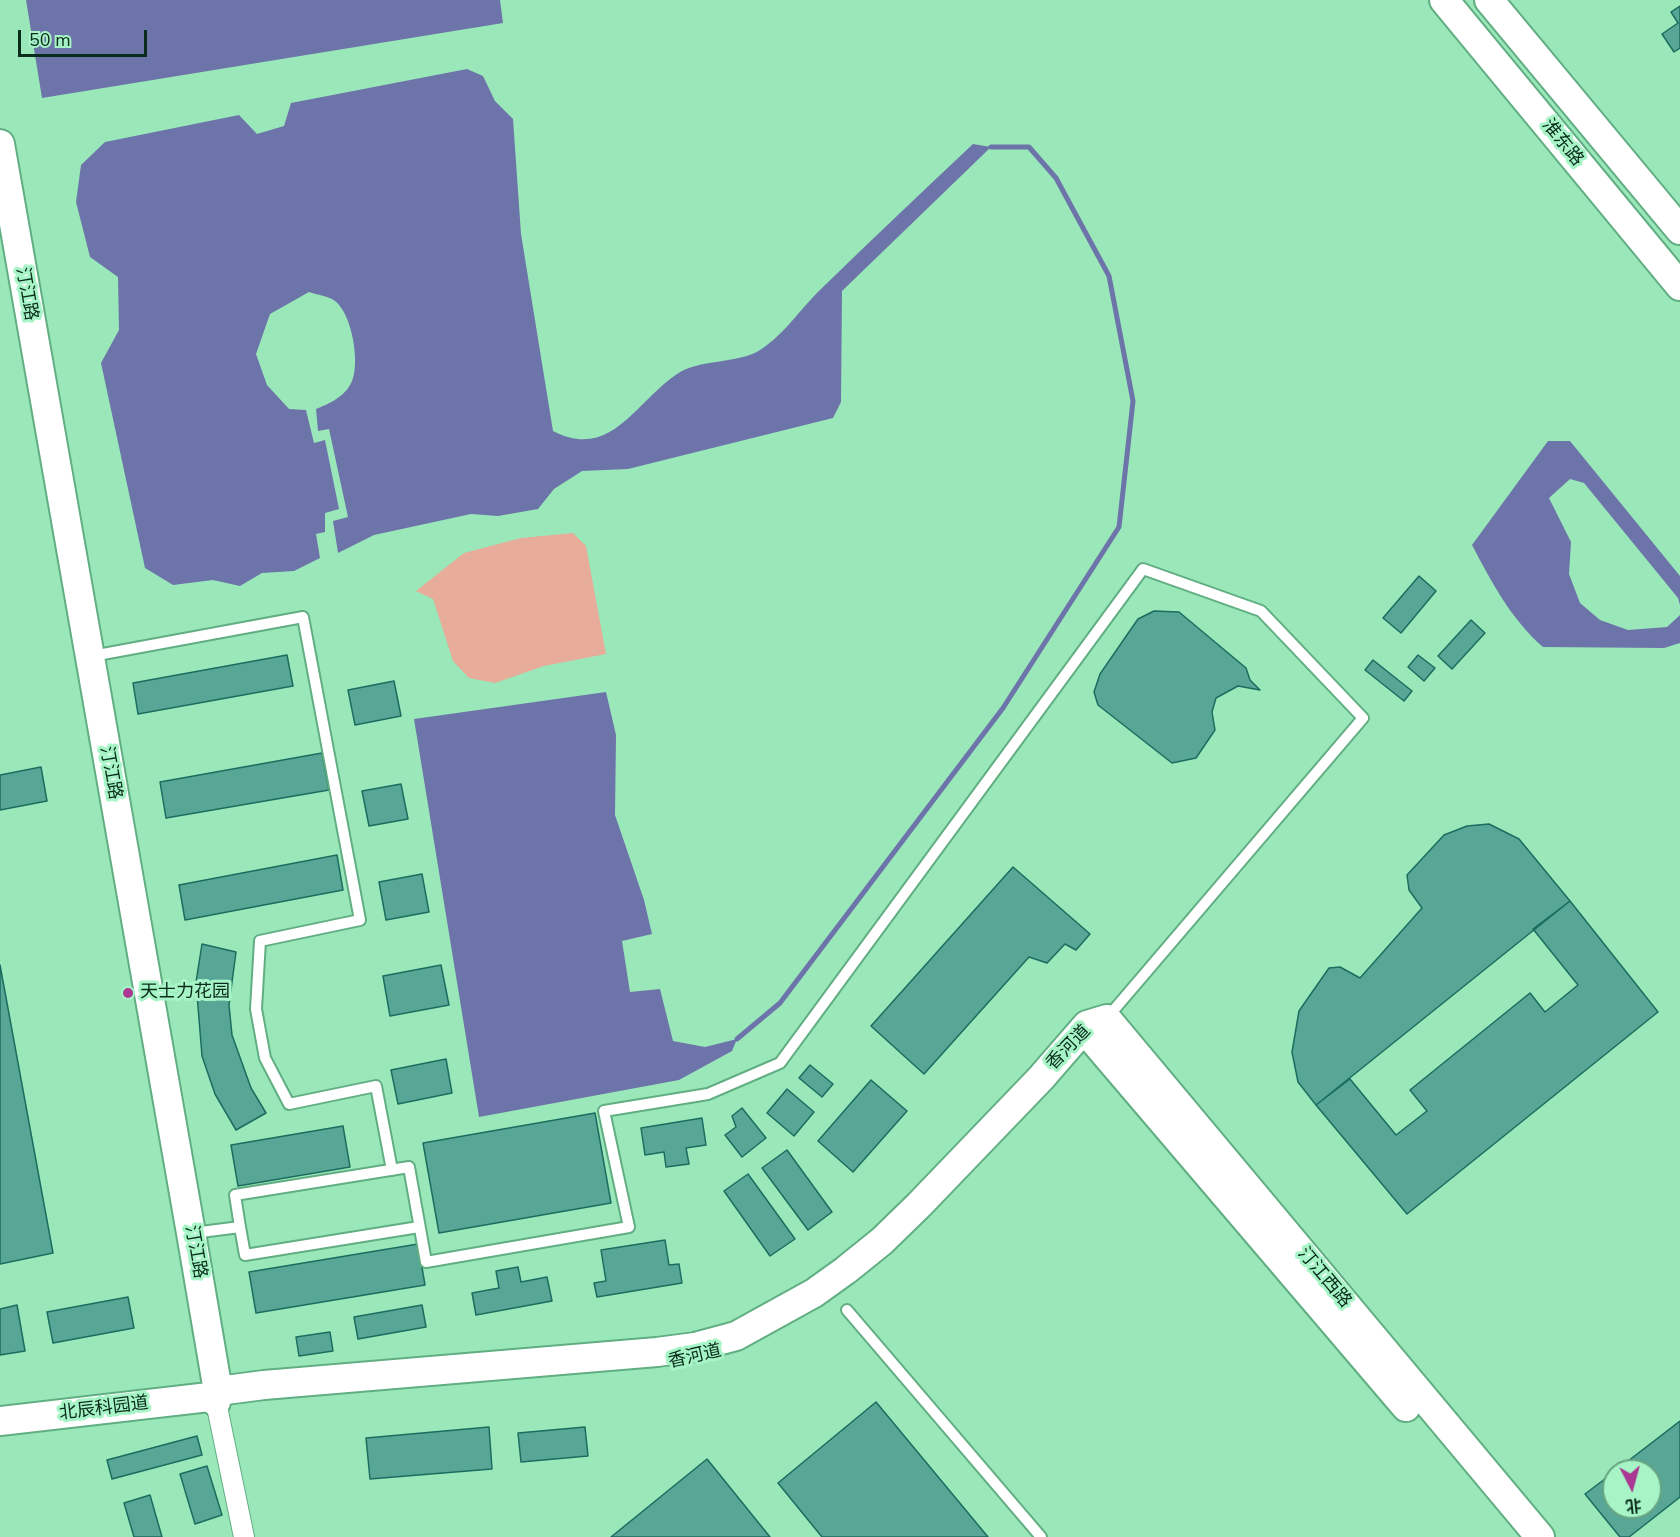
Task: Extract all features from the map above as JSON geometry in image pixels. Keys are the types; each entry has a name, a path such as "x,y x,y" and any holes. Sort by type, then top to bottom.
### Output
{"street":[{"name":"淮东路","path":"1444,0 1680,286"},
{"name":"淮东路","path":"1489,0 1680,230"},
{"name":"汀江路","path":"0,144 90,657 214,1397"},
{"name":"汀江路","path":"0,226 187,1234"},
{"name":"香河道","path":"214,1397 664,1365 742,1346 807,1314 862,1278 964,1182 1096,1029"},
{"name":"汀江西路","path":"1096,1029 1517,1537"},
{"name":"汀江西路","path":"1096,1029 1540,1537"},
{"name":"北辰科园道","path":"0,1421 214,1397"},
{"path":"214,1397 243,1537"}],"lane":[{"path":"419,1227 245,1255 235,1194 409,1167 426,1262 629,1227 604,1112 708,1095 780,1063 1143,569 1261,611 1363,718 1096,1029"},
{"path":"90,657 303,617 360,920 260,941 256,1009 265,1059 289,1104 376,1086 392,1170"},
{"path":"187,1234 240,1227"},
{"path":"847,1310 1041,1537"}],"shaded area":[{"path":"573,533 586,546 606,654 544,666 495,683 469,678 453,661 433,599 416,591 464,553 521,538"}],"water":[{"path":"26,0 500,0 503,23 42,98"},
{"path":"467,69 483,76 495,101 513,119 521,234 553,431 573,438 591,439 607,434 635,412 662,386 686,369 741,358 769,344 821,289 973,144 991,147 842,291 841,402 833,418 628,469 582,471 554,489 538,509 498,516 471,514 374,535 338,553 333,521 348,517 329,429 318,431 316,409 337,399 346,391 354,373 355,351 350,327 341,307 332,299 309,292 270,314 256,354 267,385 289,409 306,410 314,443 325,440 339,509 325,513 325,532 316,534 320,558 294,571 262,573 240,586 213,580 173,585 145,568 101,363 119,330 118,277 90,257 76,202 81,165 105,142 239,115 257,134 284,126 291,103"},
{"path":"1548,441 1570,441 1680,576 1680,605 1678,598 1584,483 1570,479 1549,498 1571,542 1569,574 1580,603 1600,620 1628,630 1667,627 1680,615 1680,643 1664,648 1543,647 1521,625 1503,600 1472,545"},
{"path":"606,692 616,735 615,815 644,900 652,934 622,941 630,992 660,989 673,1041 705,1047 737,1039 732,1051 679,1080 479,1117 414,719"}],"building":[{"path":"1680,6 1680,48 1674,52 1662,34 1678,23 1671,12"},
{"path":"1419,576 1436,591 1401,633 1383,618"},
{"path":"1154,611 1179,612 1246,668 1250,680 1260,690 1238,686 1216,698 1212,712 1215,730 1196,758 1172,763 1098,705 1094,692 1100,674 1138,619"},
{"path":"1471,620 1485,633 1452,669 1438,656"},
{"path":"287,655 293,686 138,714 133,683"},
{"path":"1418,655 1435,668 1424,681 1408,667"},
{"path":"1373,660 1412,691 1404,701 1365,670"},
{"path":"394,681 401,716 355,725 348,690"},
{"path":"322,753 329,790 166,818 160,782"},
{"path":"41,767 47,801 0,810 0,775"},
{"path":"401,784 408,819 369,826 362,791"},
{"path":"1489,824 1519,839 1570,901 1316,1105 1298,1082 1292,1052 1299,1011 1329,968 1340,967 1360,978 1422,908 1409,890 1407,875 1444,835 1467,826"},
{"path":"337,855 343,890 185,920 179,885"},
{"path":"1013,867 1090,934 1076,950 1065,944 1047,963 1029,957 924,1074 871,1026"},
{"path":"422,874 429,912 386,920 379,882"},
{"path":"1570,901 1658,1012 1407,1214 1316,1105 1350,1079 1396,1135 1427,1111 1410,1090 1530,993 1545,1012 1578,985 1533,929"},
{"path":"202,944 236,952 229,1005 232,1035 251,1088 266,1113 236,1130 215,1094 202,1056 196,982"},
{"path":"0,965 53,1253 0,1264"},
{"path":"441,965 449,1005 390,1016 383,976"},
{"path":"446,1059 452,1093 398,1104 391,1070"},
{"path":"810,1065 833,1084 822,1097 799,1078"},
{"path":"871,1080 907,1111 853,1172 818,1141"},
{"path":"787,1089 814,1112 794,1136 767,1113"},
{"path":"742,1108 766,1138 742,1157 725,1135 736,1127 732,1116"},
{"path":"595,1113 611,1203 439,1233 423,1143"},
{"path":"702,1118 706,1145 686,1148 689,1164 666,1167 664,1152 645,1155 641,1128"},
{"path":"343,1126 350,1167 238,1186 231,1145"},
{"path":"787,1150 832,1212 808,1230 762,1168"},
{"path":"748,1174 795,1239 770,1256 724,1191"},
{"path":"665,1240 669,1265 679,1264 682,1283 597,1297 594,1283 606,1281 601,1250"},
{"path":"418,1244 425,1285 256,1313 249,1272"},
{"path":"518,1267 521,1282 547,1277 552,1301 476,1315 472,1293 499,1288 496,1271"},
{"path":"128,1297 134,1328 53,1343 47,1312"},
{"path":"17,1305 25,1351 0,1355 0,1309"},
{"path":"422,1305 426,1327 358,1339 354,1317"},
{"path":"330,1332 333,1351 299,1356 296,1337"},
{"path":"876,1402 988,1537 822,1537 778,1483"},
{"path":"1680,1421 1680,1497 1662,1511 1662,1459 1631,1459"},
{"path":"489,1427 492,1469 370,1479 366,1438"},
{"path":"585,1427 588,1456 521,1462 518,1433"},
{"path":"197,1436 202,1455 112,1479 107,1460"},
{"path":"707,1459 770,1537 611,1537"},
{"path":"207,1466 222,1515 195,1524 180,1474"},
{"path":"1602,1481 1602,1515 1585,1494"},
{"path":"150,1495 162,1537 134,1537 124,1503"},
{"path":"1605,1519 1652,1519 1629,1537 1620,1537"}],"waterway":[{"path":"737,1039 780,1003 1003,708 1119,527 1133,401 1109,276 1056,178 1029,147 991,147"}],"place":[{"name":"天士力花园","path":"128,993"}]}
